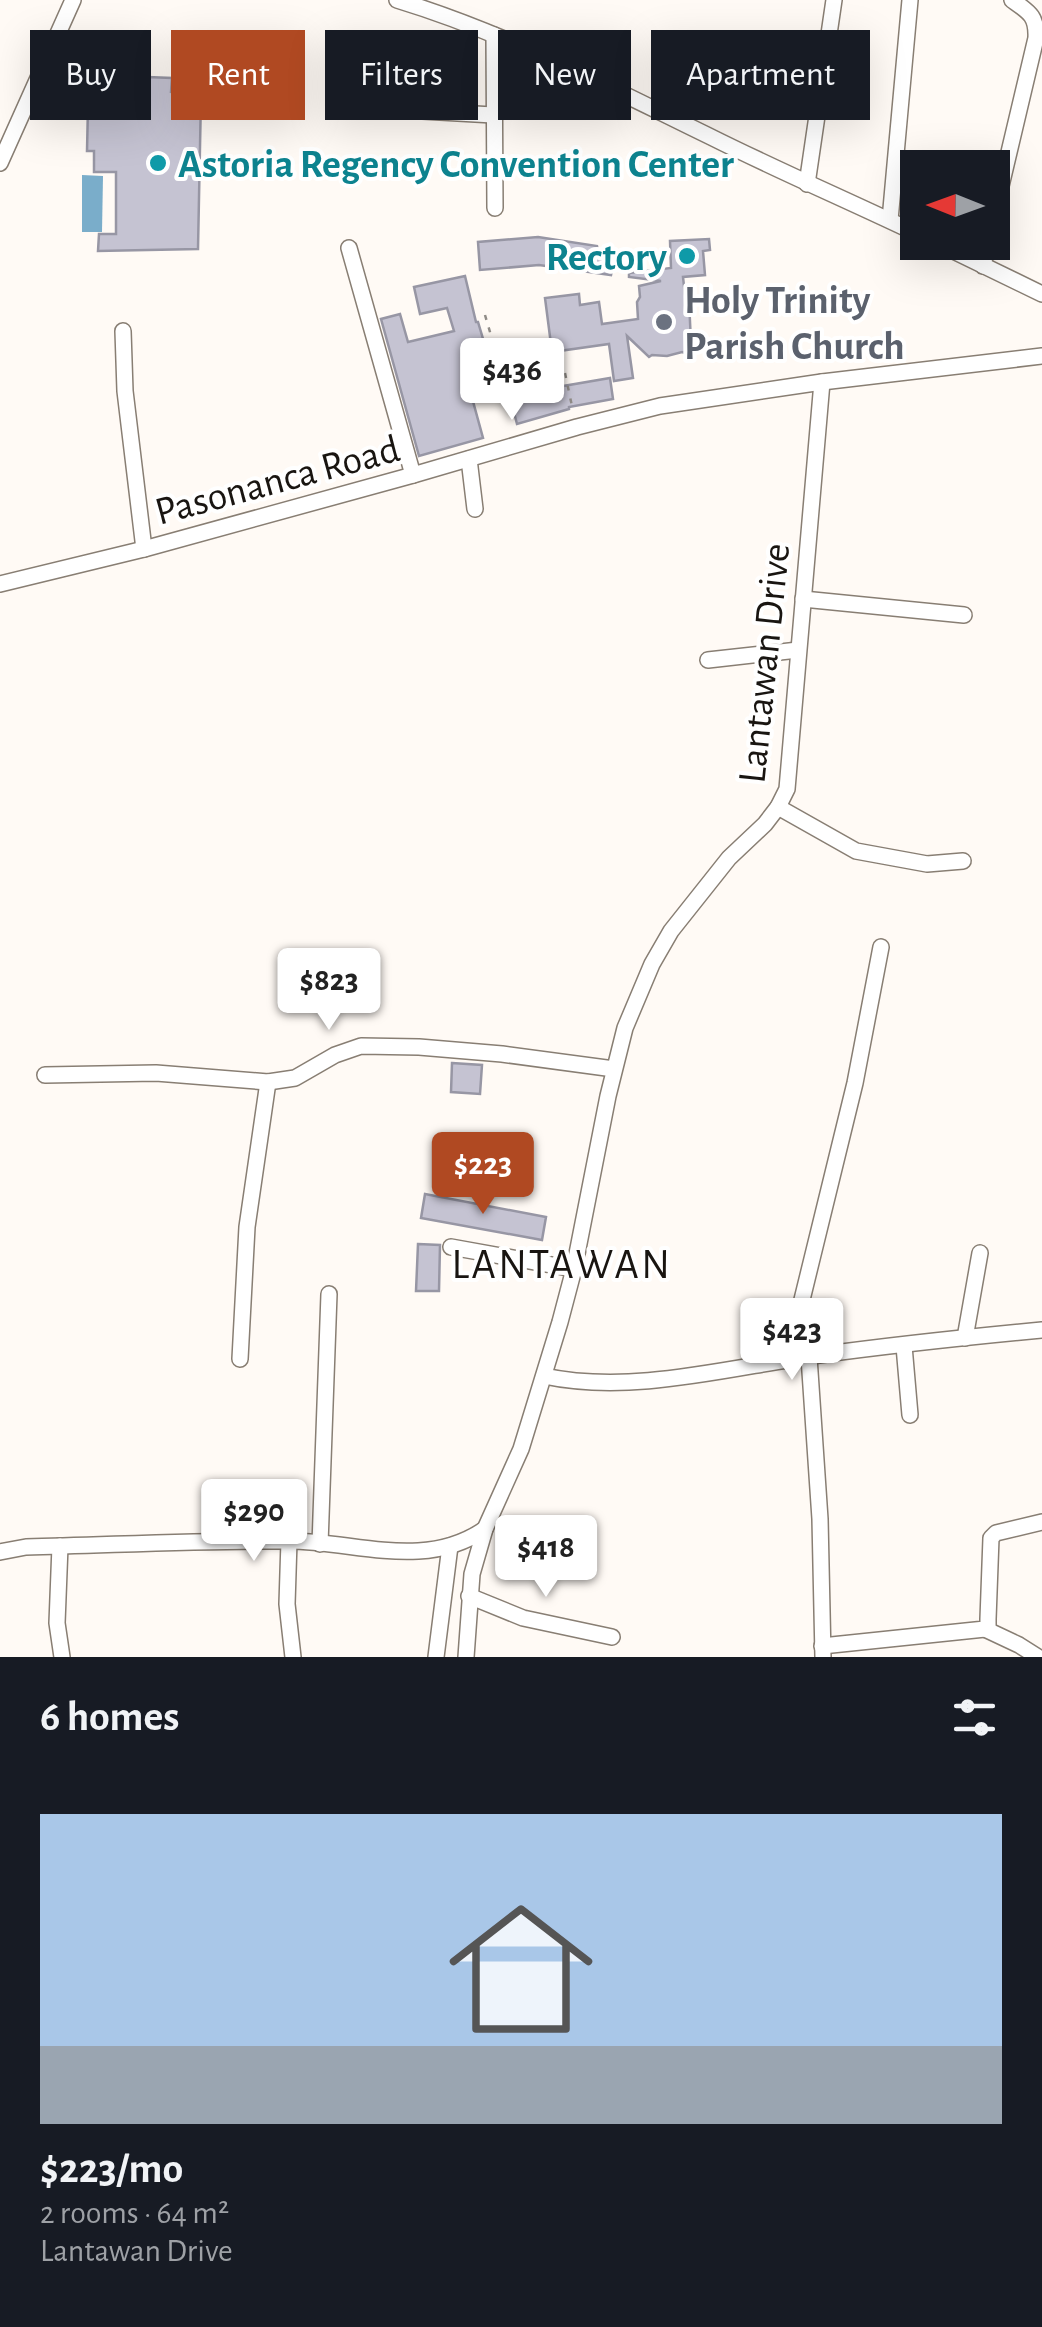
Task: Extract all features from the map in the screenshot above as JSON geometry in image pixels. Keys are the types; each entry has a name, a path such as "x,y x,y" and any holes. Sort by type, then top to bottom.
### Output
{"street":[{"path":"0,164 72,0"},
{"path":"400,0 494,35 900,225"},
{"path":"807,184 834,0"},
{"path":"890,220 910,0"},
{"path":"1010,150 1036,38 1036,24 1012,0"},
{"path":"494,35 495,208"},
{"path":"478,114 493,115"},
{"path":"349,248 413,475"},
{"path":"971,260 1042,294"},
{"path":"983,266 984,260"},
{"path":"123,330 125,391 144,549"},
{"name":"Pasonanca Road","path":"0,584 144,549 660,406 1042,356"},
{"name":"Lantawan Drive","path":"466,1657 472,1574 485,1529 521,1450 574,1269 625,1028 670,931 729,858 765,824 787,789 822,382"},
{"path":"469,459 475,509"},
{"path":"803,599 964,615"},
{"path":"708,660 798,650"},
{"path":"778,807 856,850 927,864 963,861"},
{"path":"787,1361 851,1101 881,947"},
{"path":"45,1075 156,1073 268,1082 295,1078 335,1055 361,1046 419,1046 614,1069"},
{"path":"240,1360 247,1227 268,1082"},
{"path":"451,1247 574,1269"},
{"path":"964,1338 980,1252"},
{"path":"320,1544 329,1294"},
{"path":"544,1376 588,1383 614,1382 1042,1330"},
{"path":"904,1346 910,1415"},
{"path":"810,1357 823,1651 985,1630 1038,1657"},
{"path":"985,1630 991,1538 996,1533 1042,1522"},
{"path":"0,1552 26,1547 289,1541 395,1553 450,1546 485,1529"},
{"path":"289,1541 287,1604 294,1657"},
{"path":"60,1546 57,1623 62,1657"},
{"path":"436,1657 450,1546"},
{"path":"469,1596 523,1618 612,1637"}],"path":[{"path":"485,315 506,390"},
{"path":"565,373 574,414"}],"water":[{"path":"82,175 103,176 102,232 82,232"}],"building":[{"name":"Astoria Regency Convention Center","path":"151,77 171,78 171,120 201,120 198,249 98,251 99,234 116,234 116,172 94,172 94,151 87,151 88,120 151,120"},
{"path":"538,237 608,251 608,260 614,261 611,275 539,265 480,270 478,242"},
{"path":"709,239 710,250 703,251 705,275 683,277 689,300 691,343 685,353 649,357 627,336 633,378 614,381 609,344 552,352 545,298 579,294 580,305 599,302 602,324 638,319 639,286 661,281 629,277 629,273 671,268 670,241"},
{"path":"465,276 497,386 471,394 483,438 419,456 381,319 400,314 408,342 454,331 447,308 420,314 414,287"},
{"path":"610,378 613,399 569,407 517,424 510,397 562,383 563,386"},
{"path":"452,1063 482,1065 480,1094 451,1092"},
{"path":"425,1194 546,1217 542,1240 421,1218"},
{"path":"418,1244 440,1245 439,1291 416,1291"}],"place":[{"name":"Astoria Regency Convention Center","path":"158,163"},
{"name":"Rectory","path":"687,256"},
{"name":"Holy Trinity Parish Church","path":"664,322"}],"district":[{"name":"LANTAWAN","path":"562,1263"}]}
